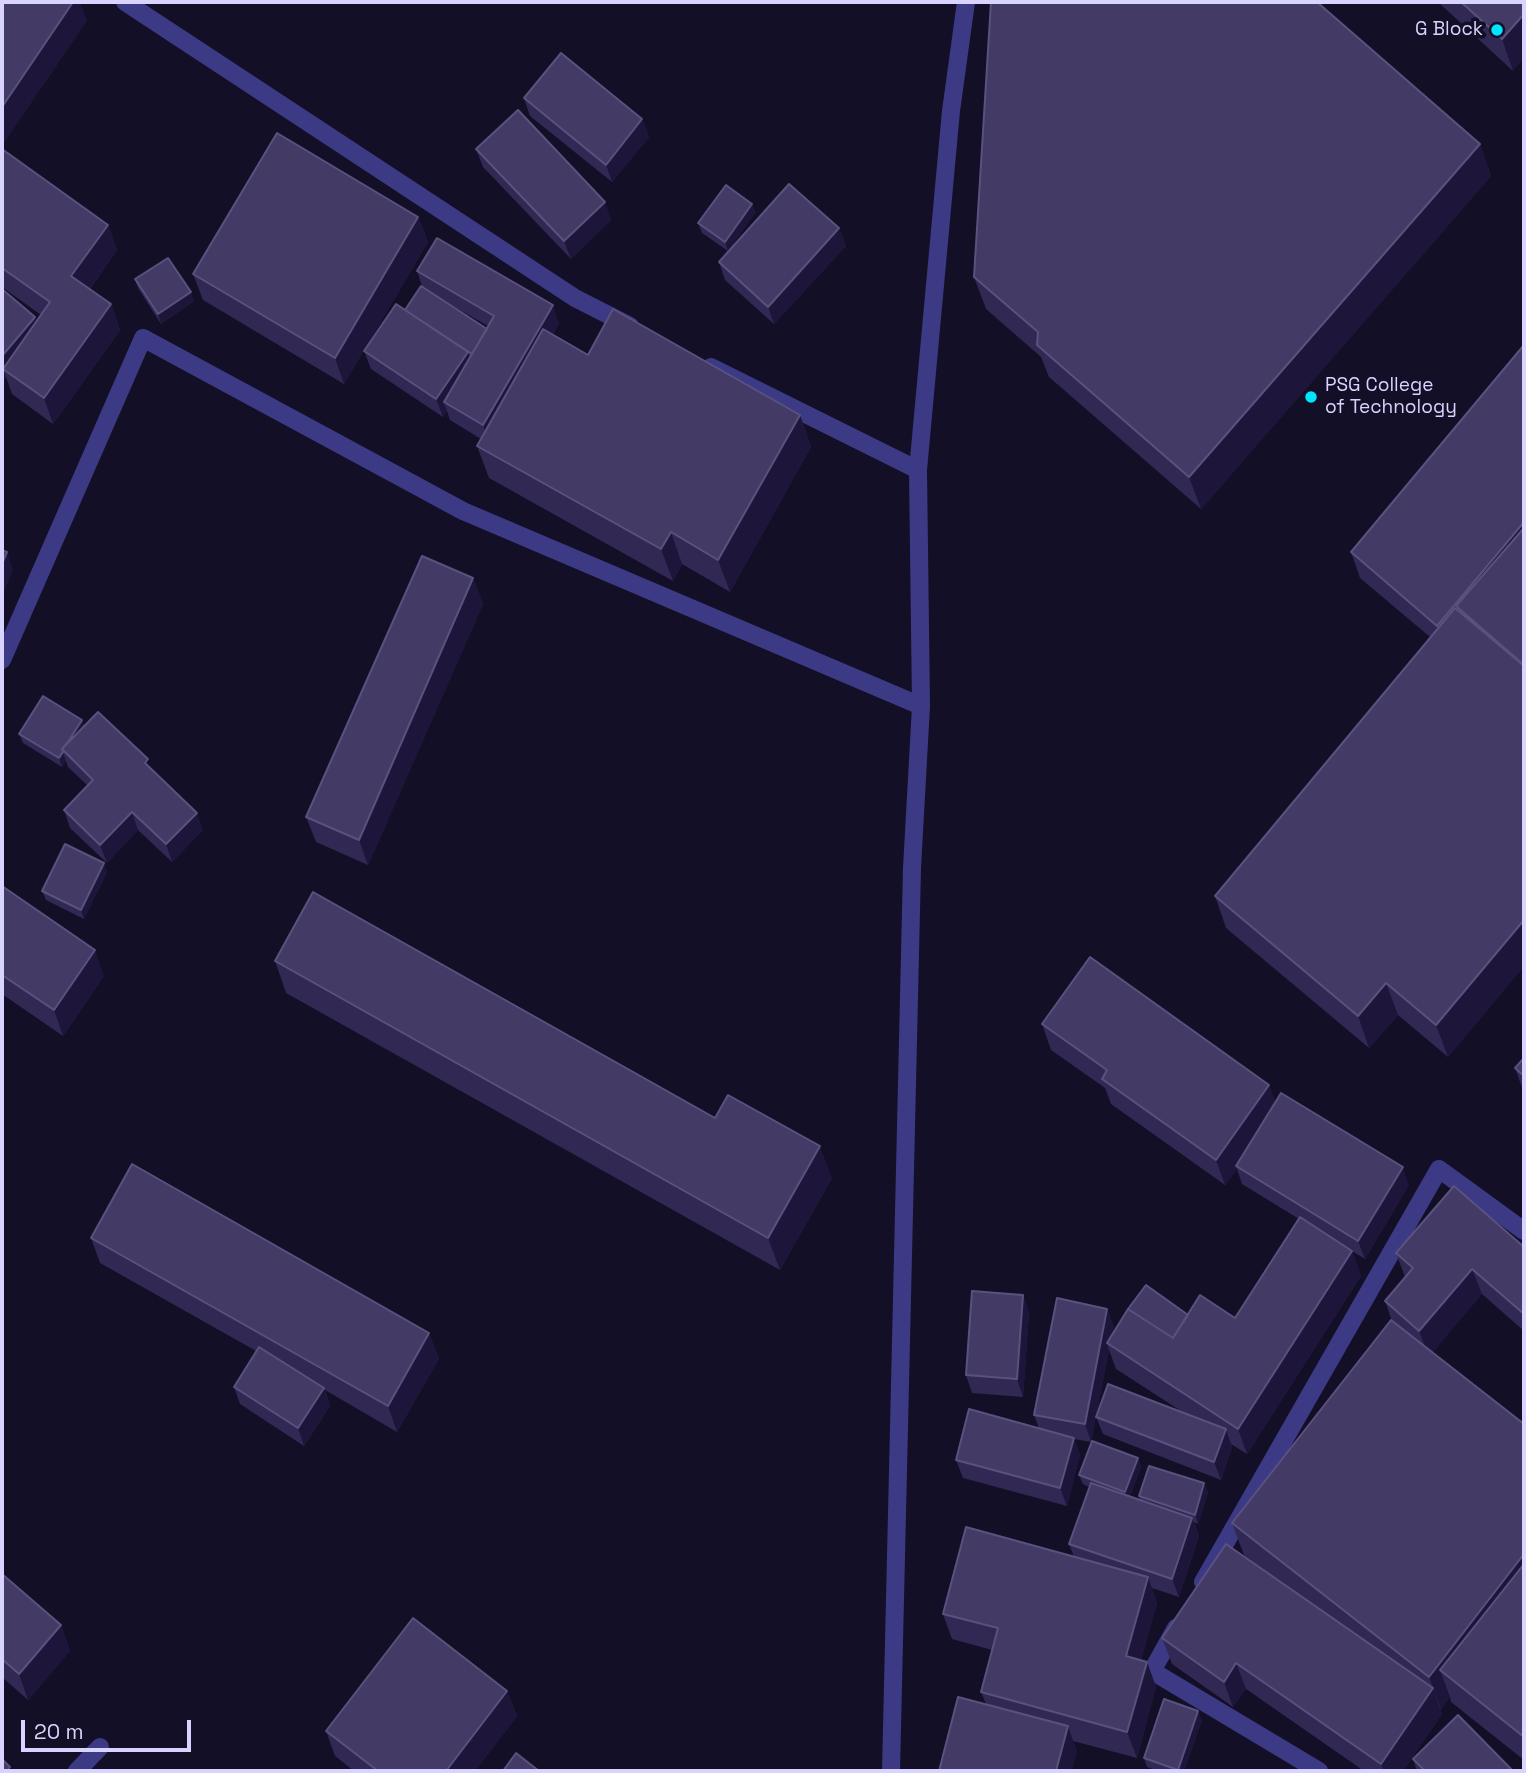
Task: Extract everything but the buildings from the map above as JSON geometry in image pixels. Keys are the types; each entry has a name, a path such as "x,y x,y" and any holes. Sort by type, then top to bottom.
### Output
{"street":[{"path":"125,2 575,299 648,335"},
{"path":"891,1771 912,868 920,706 918,470 951,111 966,2"},
{"path":"2,660 143,338 463,511 920,706"},
{"path":"697,360 918,470"},
{"path":"1320,1771 1152,1671 1439,1169 1524,1231"},
{"path":"77,1771 100,1747"}],"place":[{"name":"G Block","path":"1497,30"},
{"name":"PSG College of Technology","path":"1311,397"}]}
